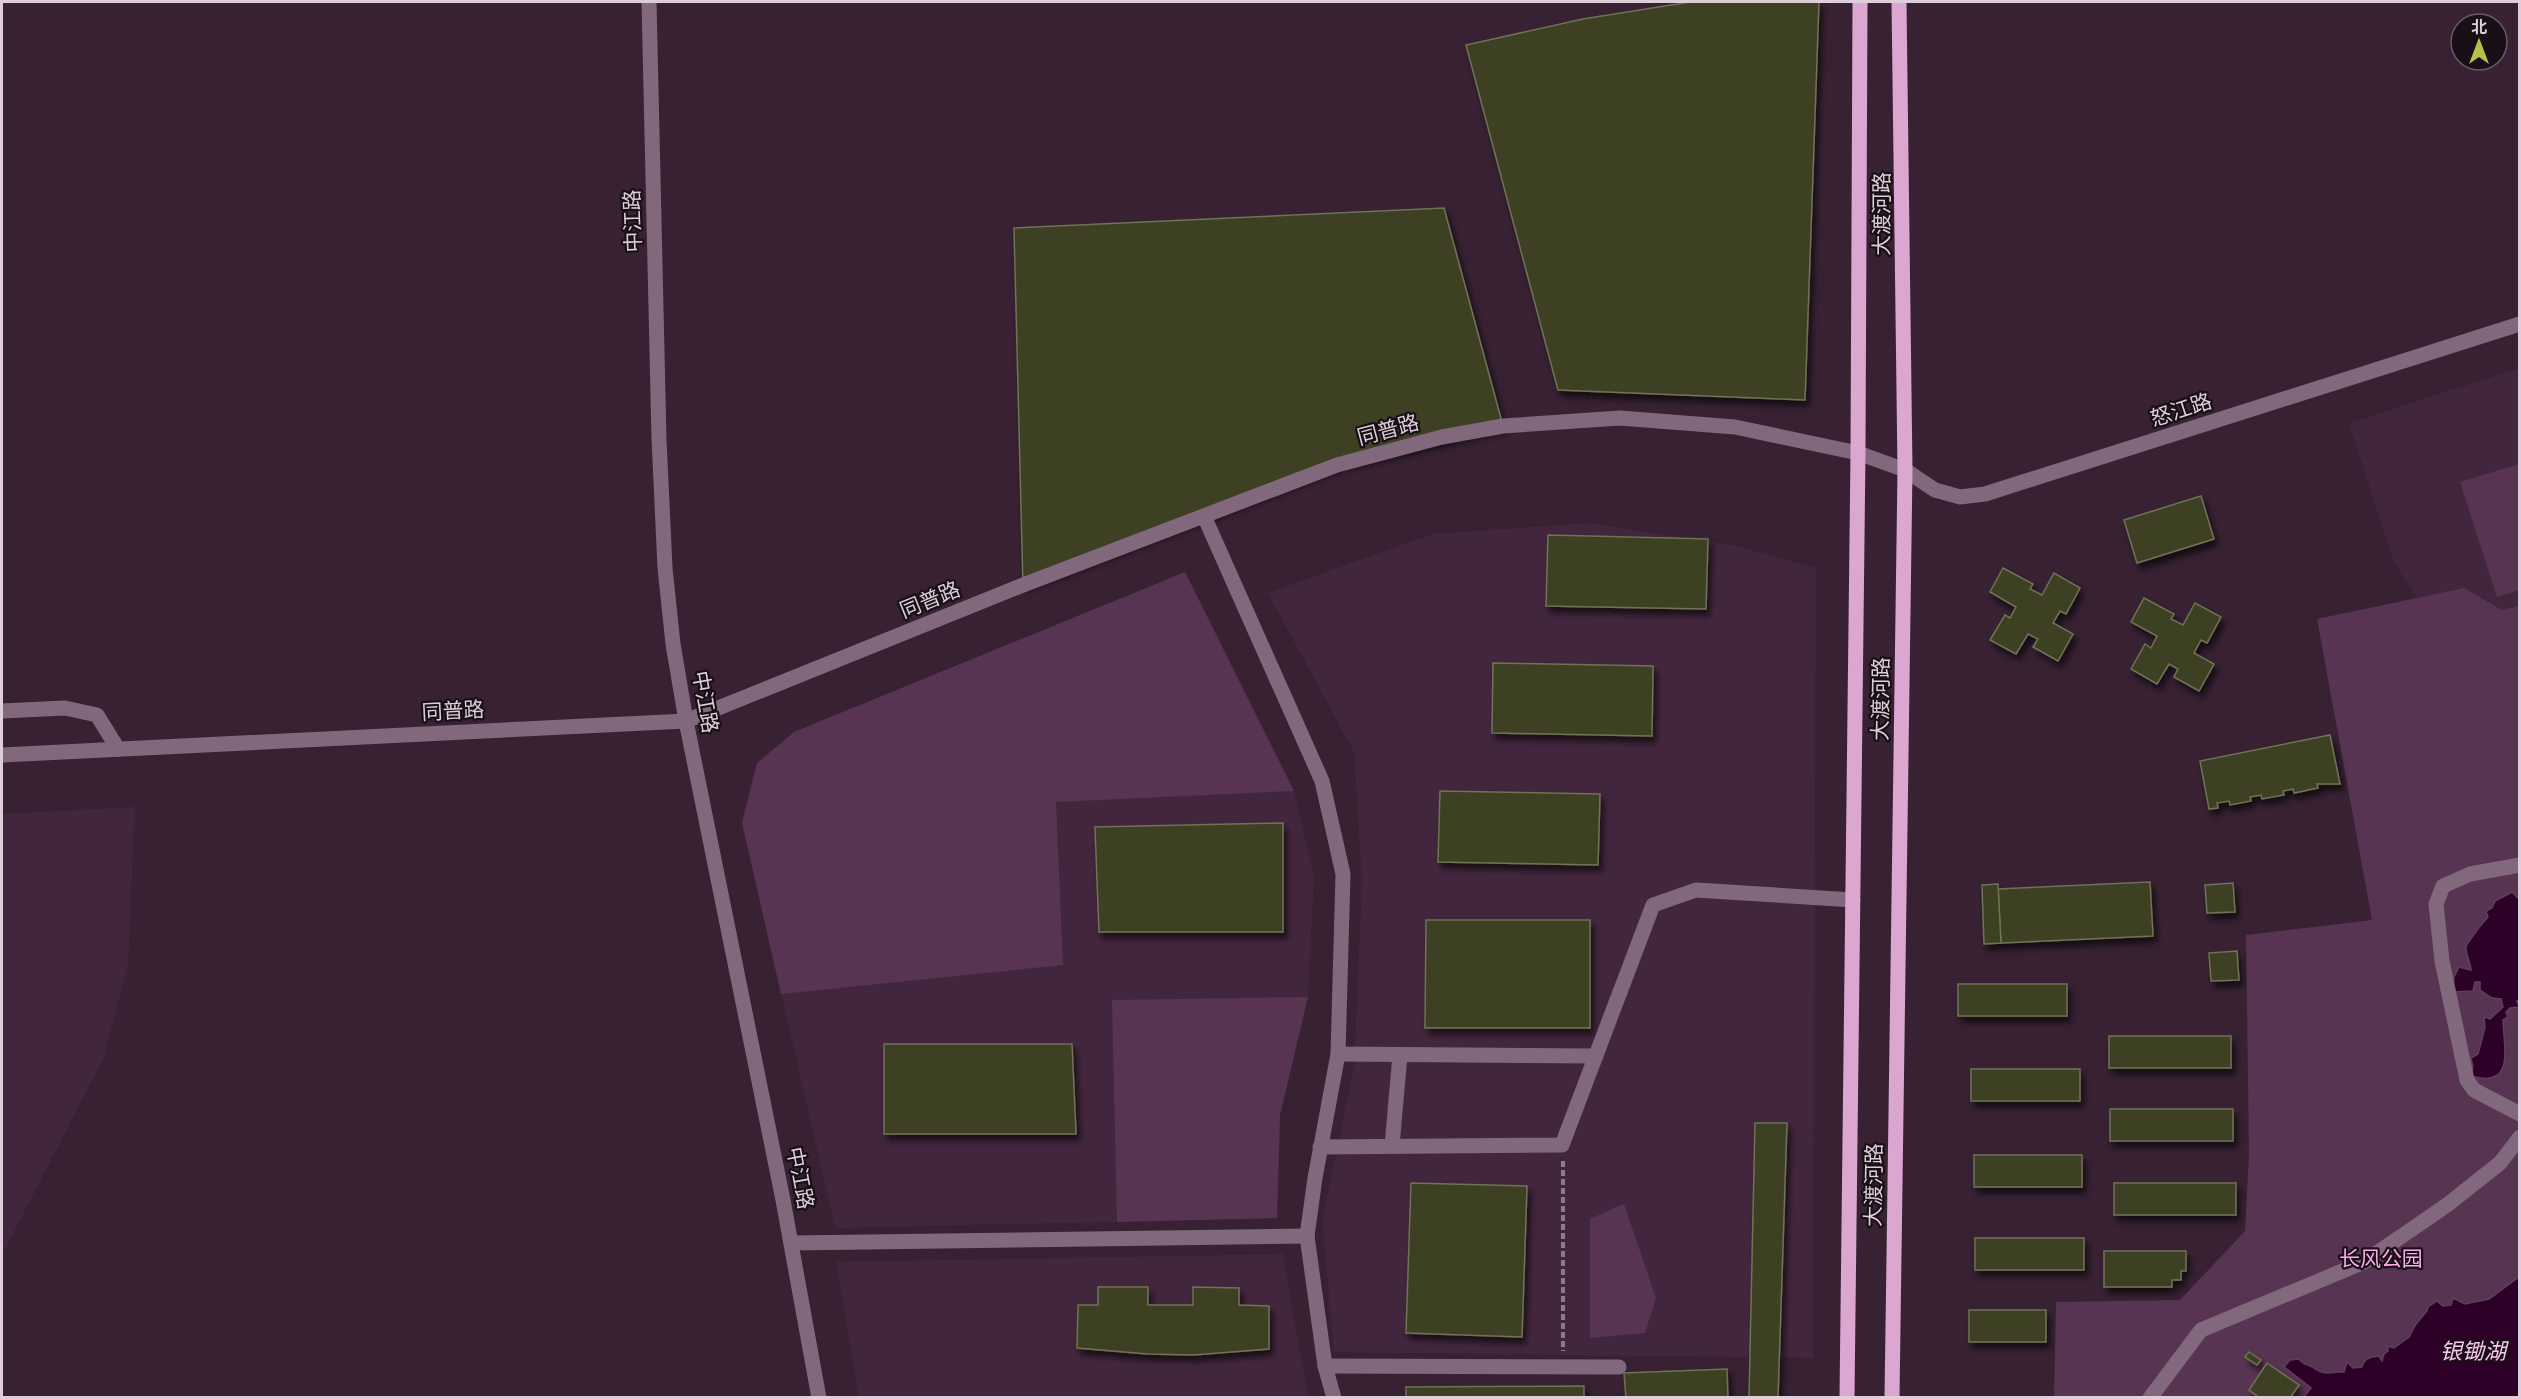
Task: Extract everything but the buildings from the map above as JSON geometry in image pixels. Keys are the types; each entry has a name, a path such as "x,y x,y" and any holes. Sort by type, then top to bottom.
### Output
{"main road":[{"name":"大渡河路","path":"1847,1398 1858,453 1860,2"},
{"name":"大渡河路","path":"1892,1398 1905,470 1899,2"}],"street":[{"name":"中江路","path":"649,2 659,429 665,568 674,644 686,721 791,1243 819,1398"},
{"name":"怒江路","path":"1858,453 1905,470 1935,490 1960,496 1985,494 2520,324"},
{"name":"同普路","path":"2,755 686,721 1023,585 1337,465 1442,437 1503,426 1620,418 1735,426 1858,453"},
{"path":"1204,516 1322,781 1344,874 1338,1054 1320,1147 1307,1236 1324,1366 1334,1398"},
{"path":"2,711 65,708 96,715 118,749"},
{"path":"2520,865 2470,874 2443,885 2436,904 2442,961 2467,1080 2474,1090 2520,1114"},
{"path":"1320,1147 1563,1145 1653,905 1696,890 1853,900"},
{"path":"1338,1054 1596,1056"},
{"path":"1392,1146 1400,1055"},
{"path":"2150,1398 2201,1330 2364,1262 2447,1204 2499,1163 2520,1137"},
{"path":"791,1243 1307,1236"},
{"path":"1324,1366 1619,1367"}],"path":[{"path":"1563,1145 1563,1367"}],"shaded area":[{"path":"2519,368 2519,606 2502,610 2464,588 2417,598 2393,561 2349,423"},
{"path":"1589,523 1737,546 1816,568 1813,1358 1334,1352 1322,1220 1354,1068 1362,881 1354,752 1268,593 1432,534"},
{"path":"1185,572 1294,791 1314,876 1308,997 1280,1115 1277,1218 835,1228 742,823 757,763 794,732"},
{"path":"135,807 128,965 104,1057 2,1255 2,814"},
{"path":"1283,1254 1308,1397 859,1397 836,1262"}],"green space":[{"path":"2519,464 2519,590 2497,597 2460,482"},
{"path":"1185,572 1294,791 1056,802 1063,965 781,994 742,823 757,763 794,732"},
{"name":"长风公园","path":"2464,588 2502,610 2519,606 2519,1397 2054,1398 2056,1302 2180,1300 2245,1231 2249,1154 2246,935 2372,920 2317,619"},
{"path":"1308,997 1280,1115 1277,1218 1117,1222 1112,1000"},
{"path":"1624,1204 1656,1298 1645,1333 1590,1338 1590,1219"}],"water":[{"path":"2512,892 2519,899 2520,998 2517,1001 2519,1007 2510,1008 2506,1012 2508,1017 2503,1020 2505,1054 2501,1072 2495,1077 2485,1079 2471,1076 2473,1067 2471,1058 2478,1054 2485,1027 2484,1017 2490,1019 2503,1007 2501,999 2492,998 2480,990 2480,982 2475,982 2473,991 2453,992 2454,977 2459,967 2471,970 2466,946 2488,917 2486,911 2492,908 2495,901"},
{"name":"银锄湖","path":"2519,1277 2519,1397 2304,1397 2311,1388 2284,1367 2290,1360 2299,1359 2321,1372 2328,1373 2344,1372 2347,1362 2353,1368 2362,1367 2366,1360 2373,1357 2379,1356 2382,1361 2384,1354 2388,1351 2388,1346 2394,1348 2409,1337 2428,1307 2437,1301 2443,1306 2451,1305 2453,1298 2465,1304 2489,1299"}]}
